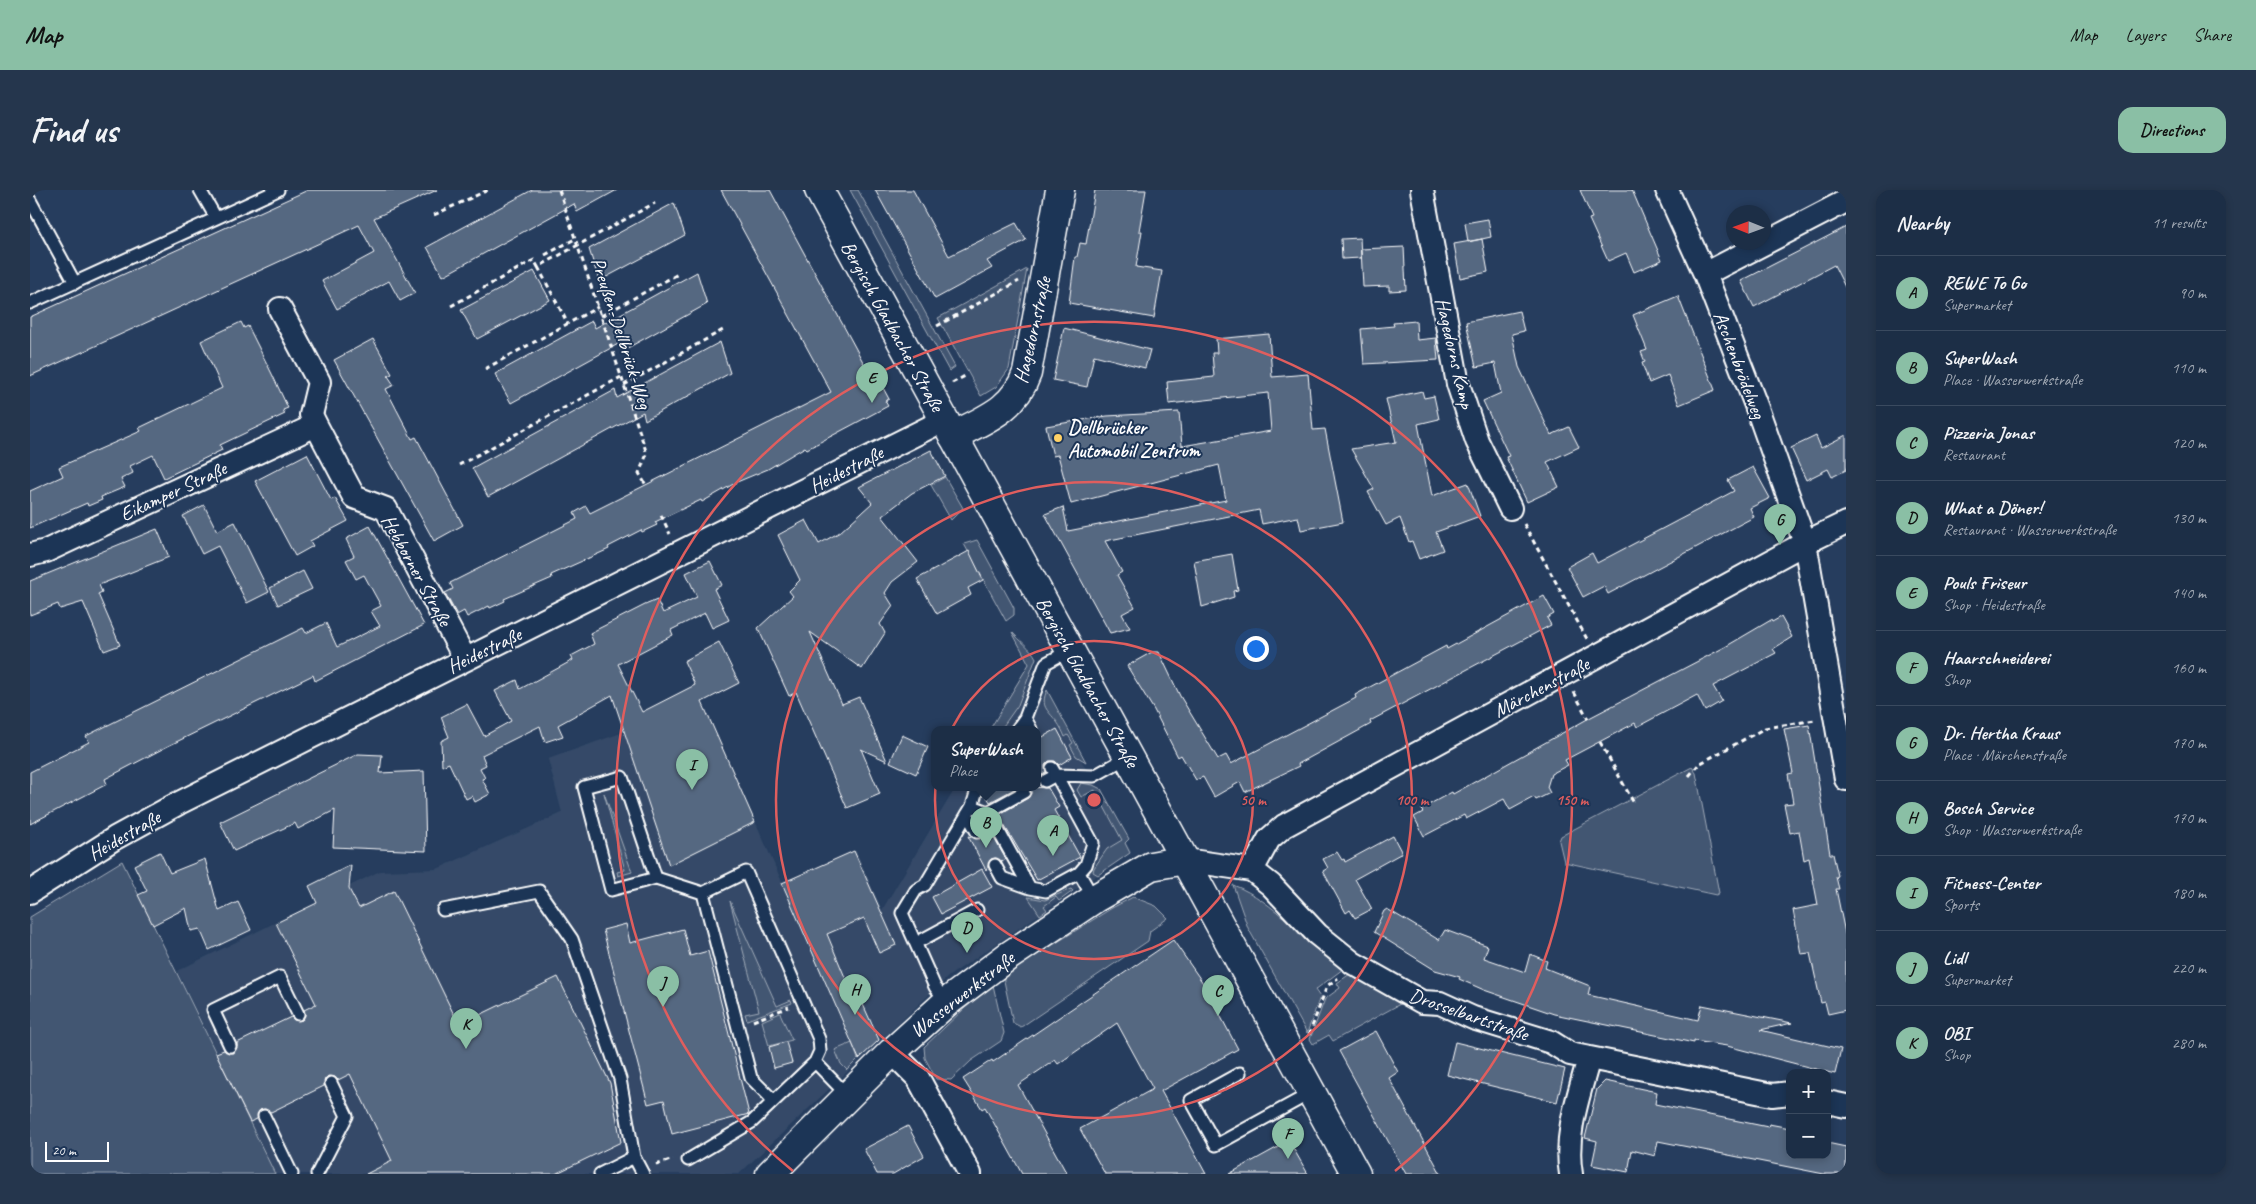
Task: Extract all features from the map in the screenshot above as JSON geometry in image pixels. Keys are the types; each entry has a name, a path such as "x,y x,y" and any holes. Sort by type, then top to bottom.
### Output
{"main road":[{"name":"Bergisch Gladbacher Straße","path":"819,190 1356,1174"},
{"name":"Hagedornstraße","path":"949,428 1000,411 1021,388 1027,373 1060,190"},
{"name":"Wasserwerkstraße","path":"770,1174 892,1052 947,1002 1007,957 1094,899 1151,866 1185,860"}],"street":[{"name":"Hagedorns Kamp","path":"1422,190 1458,384 1477,441 1510,508"},
{"name":"Aschenbrödelweg","path":"1667,190 1705,274 1757,408 1805,543 1846,779"},
{"path":"1705,274 1846,201"},
{"name":"Hebborner Straße","path":"280,308 319,382 311,415 316,425 354,497 386,509 465,659"},
{"name":"Eikamper Straße","path":"30,555 46,551 316,425"},
{"name":"Heidestraße","path":"30,892 115,838 179,802 465,659 949,428"},
{"name":"Märchenstraße","path":"1252,870 1269,839 1284,826 1805,543 1846,523"},
{"path":"1185,860 1252,870"},
{"name":"Drosselbartstraße","path":"1252,870 1271,885 1317,934 1353,963 1422,1002 1440,1003 1473,1018 1551,1042 1570,1054 1772,1095 1786,1093"},
{"path":"892,1052 918,1078 970,1174"},
{"path":"1571,1174 1569,1144 1571,1126 1589,1058"},
{"path":"1831,1103 1846,1106"}],"lane":[{"path":"200,190 216,218"},
{"path":"30,303 278,190"},
{"path":"30,200 75,283"},
{"path":"1019,726 1025,718 1046,663 1070,650"},
{"path":"1025,718 1029,726"},
{"path":"1054,772 1094,776 1128,757"},
{"path":"1045,781 1054,772"},
{"path":"995,865 1002,878 1030,888 1046,891 1079,873 1086,865 1093,843 1054,772"},
{"path":"656,878 622,777 584,788 611,890 656,878 703,893 746,872 819,1039 820,1051 815,1062 774,1102 752,1122 688,1160"},
{"path":"947,1002 935,987 902,913 916,890 925,885 970,810 977,791"},
{"path":"970,810 988,812 1024,792"},
{"path":"970,810 977,832"},
{"path":"988,812 1030,888"},
{"path":"1079,873 1094,899"},
{"path":"442,910 539,891 572,939 620,1079 634,1157 642,1173"},
{"path":"703,893 751,1078 774,1102"},
{"path":"916,943 977,910"},
{"path":"230,1046 213,1010 280,977 298,1014"},
{"path":"815,1062 848,1096"},
{"path":"1240,1073 1191,1100 1216,1145 1311,1092"},
{"path":"317,1174 348,1116 331,1083"},
{"path":"264,1116 292,1174"},
{"path":"600,1174 634,1157"}],"path":[{"path":"434,215 488,190"},
{"name":"Preußen-Dellbrück-Weg","path":"559,190 647,454 639,473 646,485"},
{"path":"538,267 655,204"},
{"path":"545,255 575,238"},
{"path":"451,306 534,260 568,324"},
{"path":"601,316 678,274"},
{"path":"937,326 1025,278"},
{"path":"485,369 598,307"},
{"path":"624,385 723,330"},
{"path":"459,465 621,377"},
{"path":"1510,508 1520,517 1597,657"},
{"path":"1575,695 1588,719"},
{"path":"1689,776 1699,764 1765,728 1816,720"},
{"path":"1600,742 1635,805"},
{"path":"1287,1048 1308,1036 1327,986 1346,972 1353,963"},
{"path":"737,1025 762,1019 802,1001"},
{"path":"642,1173 675,1159 688,1160"}],"shaded area":[{"path":"850,190 858,190 955,367 949,371"},
{"path":"1027,269 1009,369 996,387 981,396 938,318"},
{"path":"945,477 963,508 951,520 931,485"},
{"path":"977,540 1014,608 1014,615 1006,621 964,544"},
{"path":"1012,632 1036,658 1018,705 1003,726 992,726 1029,664"},
{"path":"1029,664 1131,852 949,976 739,1174 275,1174 177,971 380,871 437,869 562,813 548,759 624,732 633,757 710,719 782,882 856,851 882,910 954,791 1041,791 1041,726 992,726"},
{"path":"1047,690 1086,762 1076,756 1070,745 1073,743 1068,735 1065,737 1046,708 1044,700"},
{"path":"1692,767 1696,773 1719,893 1716,895 1564,862 1559,841 1561,836"},
{"path":"1081,783 1093,785 1101,789 1129,839 1125,843 1130,853 1098,875 1093,872 1094,868 1107,849 1122,840 1095,790 1081,797 1077,790"},
{"path":"604,793 632,872 618,876 617,872 625,870"},
{"path":"122,861 275,1174 30,1174 30,917"},
{"path":"1233,885 1263,901 1343,969 1315,990 1320,997 1307,1033 1248,928"},
{"path":"1071,889 1073,891 1059,901 1056,897 1044,906 1047,910 1040,915 1028,897 1045,900"},
{"path":"1133,897 1156,906 1168,918 1150,931 1148,941 1021,1027 1013,1023 1003,976 1112,908"},
{"path":"730,901 777,1006 791,1000 792,1003 747,1020 745,1014 759,1011"},
{"path":"1350,974 1400,1004 1333,1041 1329,1035 1313,1044 1310,1039 1325,999 1340,988 1337,983"},
{"path":"993,985 1004,1033 1001,1041 971,1061 951,1080 936,1079 925,1058 924,1047 965,1008"},
{"path":"780,1013 792,1040 769,1046 762,1021"},
{"path":"852,1043 858,1059 847,1070 841,1064 835,1050"}],"building":[{"path":"308,190 437,190 374,218 415,293 400,301 389,281 337,309 322,281 374,253 359,225 30,376 30,317"},
{"path":"532,190 617,190 577,212 574,204 443,276 427,247"},
{"path":"721,190 770,190 869,373 874,371 889,399 885,401 888,406 807,449 805,447 768,469 737,482 702,502 701,500 655,522 657,525 642,532 641,530 608,547 609,549 551,575 552,578 504,599 505,601 490,608 489,606 467,617 464,611 457,615 445,593 453,589 450,583 577,519 574,513 586,506 590,513 831,392"},
{"path":"875,190 913,190 949,256 1016,223 1026,240 987,261 992,268 935,299"},
{"path":"1095,190 1146,190 1139,231 1142,231 1136,267 1162,271 1154,318 1069,303 1075,257 1077,257 1080,243 1086,244"},
{"path":"1580,190 1632,190 1662,260 1634,272 1626,253 1608,261 1589,219 1592,218"},
{"path":"674,203 685,235 599,281 589,249"},
{"path":"1488,219 1491,237 1468,242 1465,223"},
{"path":"1846,227 1846,289 1834,265 1754,307 1741,281"},
{"path":"1360,238 1361,258 1342,259 1341,239"},
{"path":"1482,239 1488,272 1460,278 1454,244"},
{"path":"1404,247 1406,290 1389,291 1389,286 1363,287 1361,249"},
{"path":"534,271 550,300 477,339 461,310"},
{"path":"697,272 707,304 622,351 620,343 511,403 495,374 592,321 595,328"},
{"path":"1678,296 1715,390 1679,405 1668,375 1649,383 1642,363 1645,362 1641,352 1647,350 1633,315"},
{"path":"1519,311 1524,331 1512,334 1519,367 1551,435 1569,427 1579,447 1547,462 1559,487 1527,502 1506,457 1509,456 1483,401 1501,393 1495,363 1476,367 1466,322"},
{"path":"1416,321 1417,340 1436,338 1438,360 1364,364 1361,329 1394,326 1393,323"},
{"path":"241,322 244,328 248,326 272,374 288,408 283,410 285,414 220,445 222,450 164,478 153,455 130,466 133,473 121,479 125,487 101,497 102,500 88,506 87,503 30,528 30,491 63,476 59,467 141,431 139,428 222,388 201,341"},
{"path":"1064,328 1150,350 1145,368 1094,355 1087,387 1053,380"},
{"path":"1269,334 1272,377 1308,374 1313,430 1325,429 1343,522 1301,530 1298,517 1262,524 1259,510 1105,541 1122,572 1117,575 1135,607 1122,614 1130,628 1110,633 1045,514 1063,507 1068,531 1226,500 1219,465 1071,504 1058,455 1053,456 1046,426 1107,416 1179,412 1182,446 1271,431 1268,393 1169,404 1167,382 1214,377 1212,353 1217,353 1216,339"},
{"path":"373,339 392,374 388,376 394,385 386,389 412,439 416,437 463,525 434,541 334,360"},
{"path":"720,342 730,373 645,420 643,412 488,497 472,468 615,390 617,398"},
{"path":"1422,391 1424,398 1434,396 1439,419 1418,424 1432,496 1468,483 1480,516 1436,532 1443,550 1419,559 1412,541 1409,542 1400,518 1386,525 1368,492 1374,489 1351,449 1396,442 1386,399"},
{"path":"1846,435 1846,470 1832,477 1828,469 1806,480 1791,448 1816,436 1821,448"},
{"path":"931,450 945,476 912,493 882,516 918,562 892,582 885,593 893,606 880,624 885,633 862,669 810,632 842,704 859,697 887,761 861,749 880,794 847,808 796,692 789,696 758,628 793,596 789,591 800,580 778,535 806,520 819,544 840,532 872,503 859,487"},
{"path":"307,454 331,500 335,498 348,521 310,541 313,546 295,556 255,481"},
{"path":"1753,467 1770,498 1750,508 1754,517 1608,594 1604,586 1583,597 1567,567 1592,553 1597,563 1734,491 1728,480"},
{"path":"204,505 217,531 235,522 269,592 247,603 218,546 202,554 183,516"},
{"path":"370,526 424,625 315,681 313,675 168,746 105,779 107,784 30,824 30,772 89,742 86,736 303,628 306,633 326,623 337,647 380,626 371,611 381,606 364,575 356,579 346,560 354,556 346,539"},
{"path":"157,529 169,557 99,585 102,592 98,594 120,645 104,651 83,602 60,609 58,604 30,615 30,581"},
{"path":"969,551 983,580 968,588 971,595 937,614 917,579"},
{"path":"1232,554 1238,590 1233,591 1234,597 1202,607 1194,561"},
{"path":"710,561 722,585 714,589 729,620 712,628 705,613 671,630 673,635 618,664 642,712 695,685 684,661 719,642 739,683 702,702 755,822 669,865 612,695 558,725 563,736 545,742 540,726 482,755 486,765 480,768 485,778 482,779 490,794 475,802 472,796 466,799 449,763 442,766 441,741 449,737 441,717 467,704 484,736 511,721 495,691 517,680 520,689 573,660 571,656 594,644 590,633 645,605 657,600 663,613 697,597 686,573"},
{"path":"303,571 312,589 278,605 270,588"},
{"path":"1544,596 1554,614 1547,618 1551,625 1370,721 1371,724 1298,764 1299,766 1245,792 1240,782 1214,797 1203,777 1196,780 1181,755 1178,757 1154,710 1127,666 1152,652 1159,652 1180,696 1218,759 1226,755 1231,764 1356,698 1355,695 1446,646 1447,649"},
{"path":"1781,617 1792,637 1773,649 1776,653 1713,686 1722,701 1705,711 1697,695 1637,727 1635,723 1565,760 1568,765 1551,774 1547,787 1550,793 1536,800 1534,797 1510,810 1504,799 1466,819 1464,815 1424,836 1414,817 1423,812 1421,810 1430,804 1452,792 1453,794 1591,717 1725,647 1771,620 1772,622"},
{"path":"1809,725 1830,854 1833,854 1838,876 1836,877 1839,889 1836,889 1846,938 1846,1010 1828,1014 1825,1002 1821,1003 1810,953 1801,954 1793,910 1818,905 1809,858 1804,860 1799,831 1790,833 1784,804 1793,803 1788,774 1793,773 1784,729"},
{"path":"1057,729 1072,757 1059,765 1055,761 1049,761 1045,765 1046,772 1041,774 1041,738"},
{"path":"902,735 928,747 916,774 890,762"},
{"path":"358,754 382,755 380,773 424,771 426,851 333,847 335,810 298,829 295,823 234,851 220,822"},
{"path":"1041,788 1048,788 1059,807 1054,810 1080,857 1037,880 998,815 1028,798 1030,791 1041,791"},
{"path":"984,791 1011,791 990,802"},
{"path":"987,826 1006,859 1002,862 996,858 991,859 986,870 968,836 980,839 984,835 983,828"},
{"path":"1393,836 1402,853 1355,879 1372,909 1355,918 1350,910 1346,913 1323,871 1328,868 1323,859 1337,852 1345,862"},
{"path":"854,851 896,945 879,953 864,918 827,934 852,994 857,991 879,1040 859,1059 782,883"},
{"path":"160,852 170,873 205,859 219,911 238,902 251,930 209,950 200,929 191,931 186,908 153,925 138,895 147,891 134,865"},
{"path":"351,865 349,889 359,908 394,891 459,1025 558,977 610,1083 621,1142 555,1174 366,1174 392,1161 350,1074 338,1080 335,1077 328,1076 325,1079 324,1086 271,1112 265,1109 260,1110 257,1119 250,1122 216,1053 224,1050 234,1053 237,1043 291,1017 294,1020 302,1020 305,1015 304,1010 316,1004 276,923 317,903 309,886"},
{"path":"982,869 992,887 941,914 932,897"},
{"path":"1387,909 1439,940 1445,930 1488,946 1484,958 1525,972 1530,954 1547,961 1545,968 1590,986 1588,995 1698,1020 1702,1005 1792,1023 1760,1030 1841,1049 1835,1074 1831,1073 1831,1069 1816,1069 1727,1046 1694,1041 1694,1043 1554,1014 1484,990 1459,979 1460,977 1435,970 1374,932 1384,911"},
{"path":"626,924 630,943 683,929 690,956 708,951 749,1114 672,1134 664,1100 648,1104 603,930"},
{"path":"1173,940 1203,983 1238,1049 1161,1091 1206,1174 1105,1174 1080,1129 1153,1089 1117,1023 1058,1064 1055,1060 1018,1085 1067,1174 1022,1174 985,1107 982,1109 963,1079 992,1060 993,1062"},
{"path":"1376,1031 1398,1072 1389,1078 1441,1174 1406,1174 1339,1051"},
{"path":"786,1042 792,1063 774,1068 769,1047"},
{"path":"1455,1042 1565,1069 1557,1102 1447,1075"},
{"path":"1605,1081 1657,1092 1655,1104 1768,1127 1769,1124 1786,1127 1786,1159 1831,1159 1831,1144 1846,1147 1846,1174 1824,1174 1658,1141 1655,1156 1632,1150 1628,1172 1592,1165 1597,1141 1585,1138 1597,1089"},
{"path":"908,1126 924,1156 893,1174 877,1174 864,1149"},
{"path":"1289,1141 1308,1174 1229,1174"}],"place":[{"name":"Pouls Friseur","path":"872,403"},
{"name":"Dellbrücker Automobil Zentrum","path":"1058,438"},
{"name":"Dr. Hertha Kraus","path":"1780,545"},
{"name":"Fitness-Center","path":"692,790"},
{"name":"SuperWash","path":"986,848"},
{"name":"REWE To Go","path":"1053,856"},
{"name":"What a Döner!","path":"967,953"},
{"name":"Lidl","path":"663,1007"},
{"name":"Bosch Service","path":"855,1015"},
{"name":"Pizzeria Jonas","path":"1218,1016"},
{"name":"OBI","path":"466,1049"},
{"name":"Haarschneiderei","path":"1288,1159"}]}
